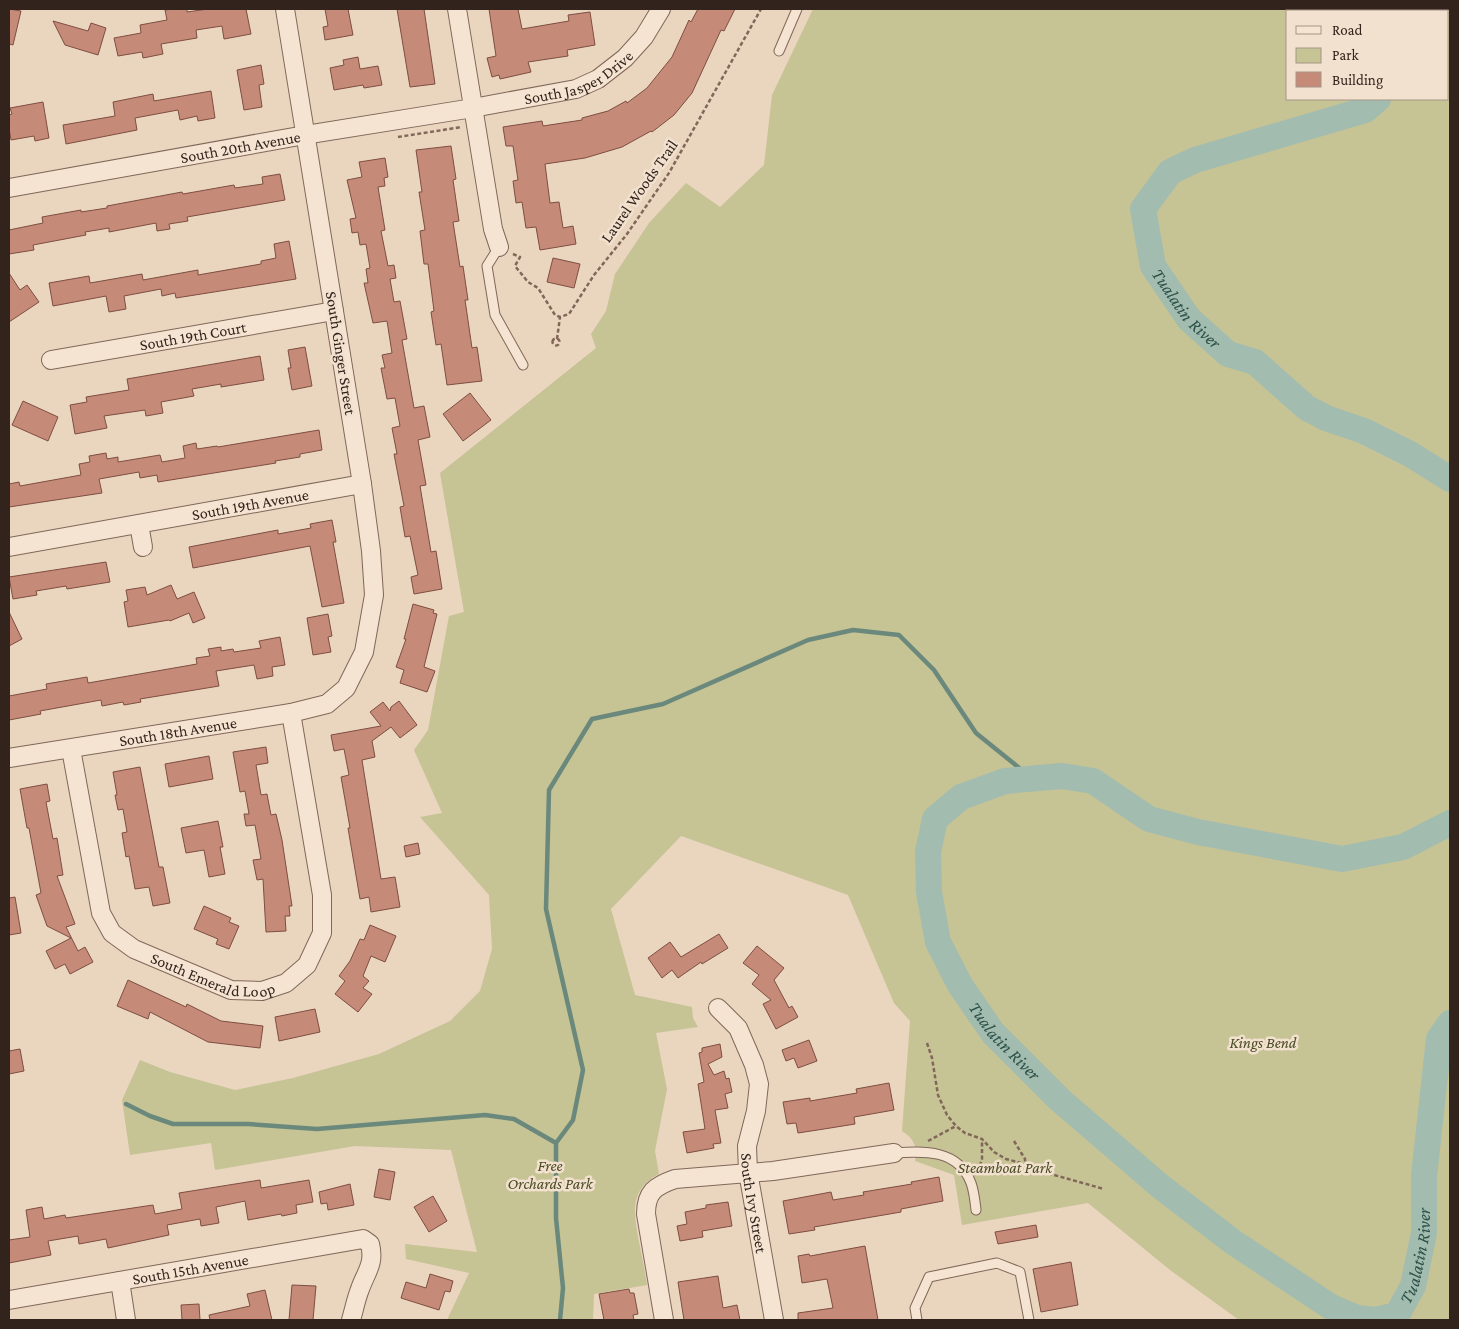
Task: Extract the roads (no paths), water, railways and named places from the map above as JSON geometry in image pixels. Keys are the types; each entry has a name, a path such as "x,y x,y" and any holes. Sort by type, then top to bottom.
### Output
{"street":[{"name":"South Ginger Street","path":"284,9 362,484 371,551 374,595 364,652 346,688 342,691"},
{"path":"457,9 493,228 499,247"},
{"name":"South Jasper Drive","path":"472,108 576,89 589,84 615,68 635,48 661,9"},
{"name":"South 20th Avenue","path":"9,188 305,134 472,108"},
{"name":"South 19th Court","path":"51,360 334,310"},
{"name":"South 19th Avenue","path":"9,546 362,484"},
{"path":"139,524 142,547"},
{"name":"South 18th Avenue","path":"9,758 291,713 327,704 342,691"},
{"name":"South Emerald Loop","path":"71,749 101,913 112,933 134,949 231,990 262,990 286,983 307,965 322,933 322,896 291,713"},
{"name":"South Ivy Street","path":"718,1008 738,1028 754,1065 759,1084 756,1111 747,1146 748,1172 774,1320"},
{"path":"664,1320 646,1214 646,1202 652,1191 662,1183 675,1178 773,1171 894,1153"},
{"name":"South 15th Avenue","path":"9,1300 363,1239 370,1244 373,1255 370,1268 360,1288 350,1320"},
{"path":"120,1281 126,1320"}],"lane":[{"path":"779,51 798,9"},
{"path":"499,247 487,266 493,309 497,322 523,365"},
{"path":"894,1153 918,1151 939,1154 958,1163 972,1185 976,1210"},
{"path":"917,1320 915,1308 929,1277 997,1263 1020,1272 1028,1320"}],"waterway":[{"name":"Tualatin River","path":"1377,100 1365,110 1195,160 1170,172 1143,209 1153,266 1189,319 1228,354 1255,362 1307,408 1326,418 1364,431 1410,454 1450,479"},
{"path":"560,1320 563,1288 556,1218 556,1143 573,1120 583,1070 546,909 549,790 592,719 663,704 808,640 853,630 899,635 934,670 976,733 1033,779"},
{"name":"Tualatin River","path":"1450,823 1403,847 1342,859 1198,832 1149,819 1093,781 1062,776 1005,781 961,797 935,819 928,852 929,892 938,942 960,985 993,1033 1060,1100 1160,1186 1233,1242 1331,1307 1357,1318 1376,1320 1397,1315 1413,1286 1424,1233 1424,1176 1439,1039 1450,1023"},
{"path":"126,1104 150,1116 173,1124 248,1124 317,1129 485,1115 514,1119 556,1143"}],"park label":[{"name":"Kings Bend","path":"1263,1042"},
{"name":"Steamboat Park","path":"1005,1167"},
{"name":"Free Orchards Park","path":"550,1174"}]}
